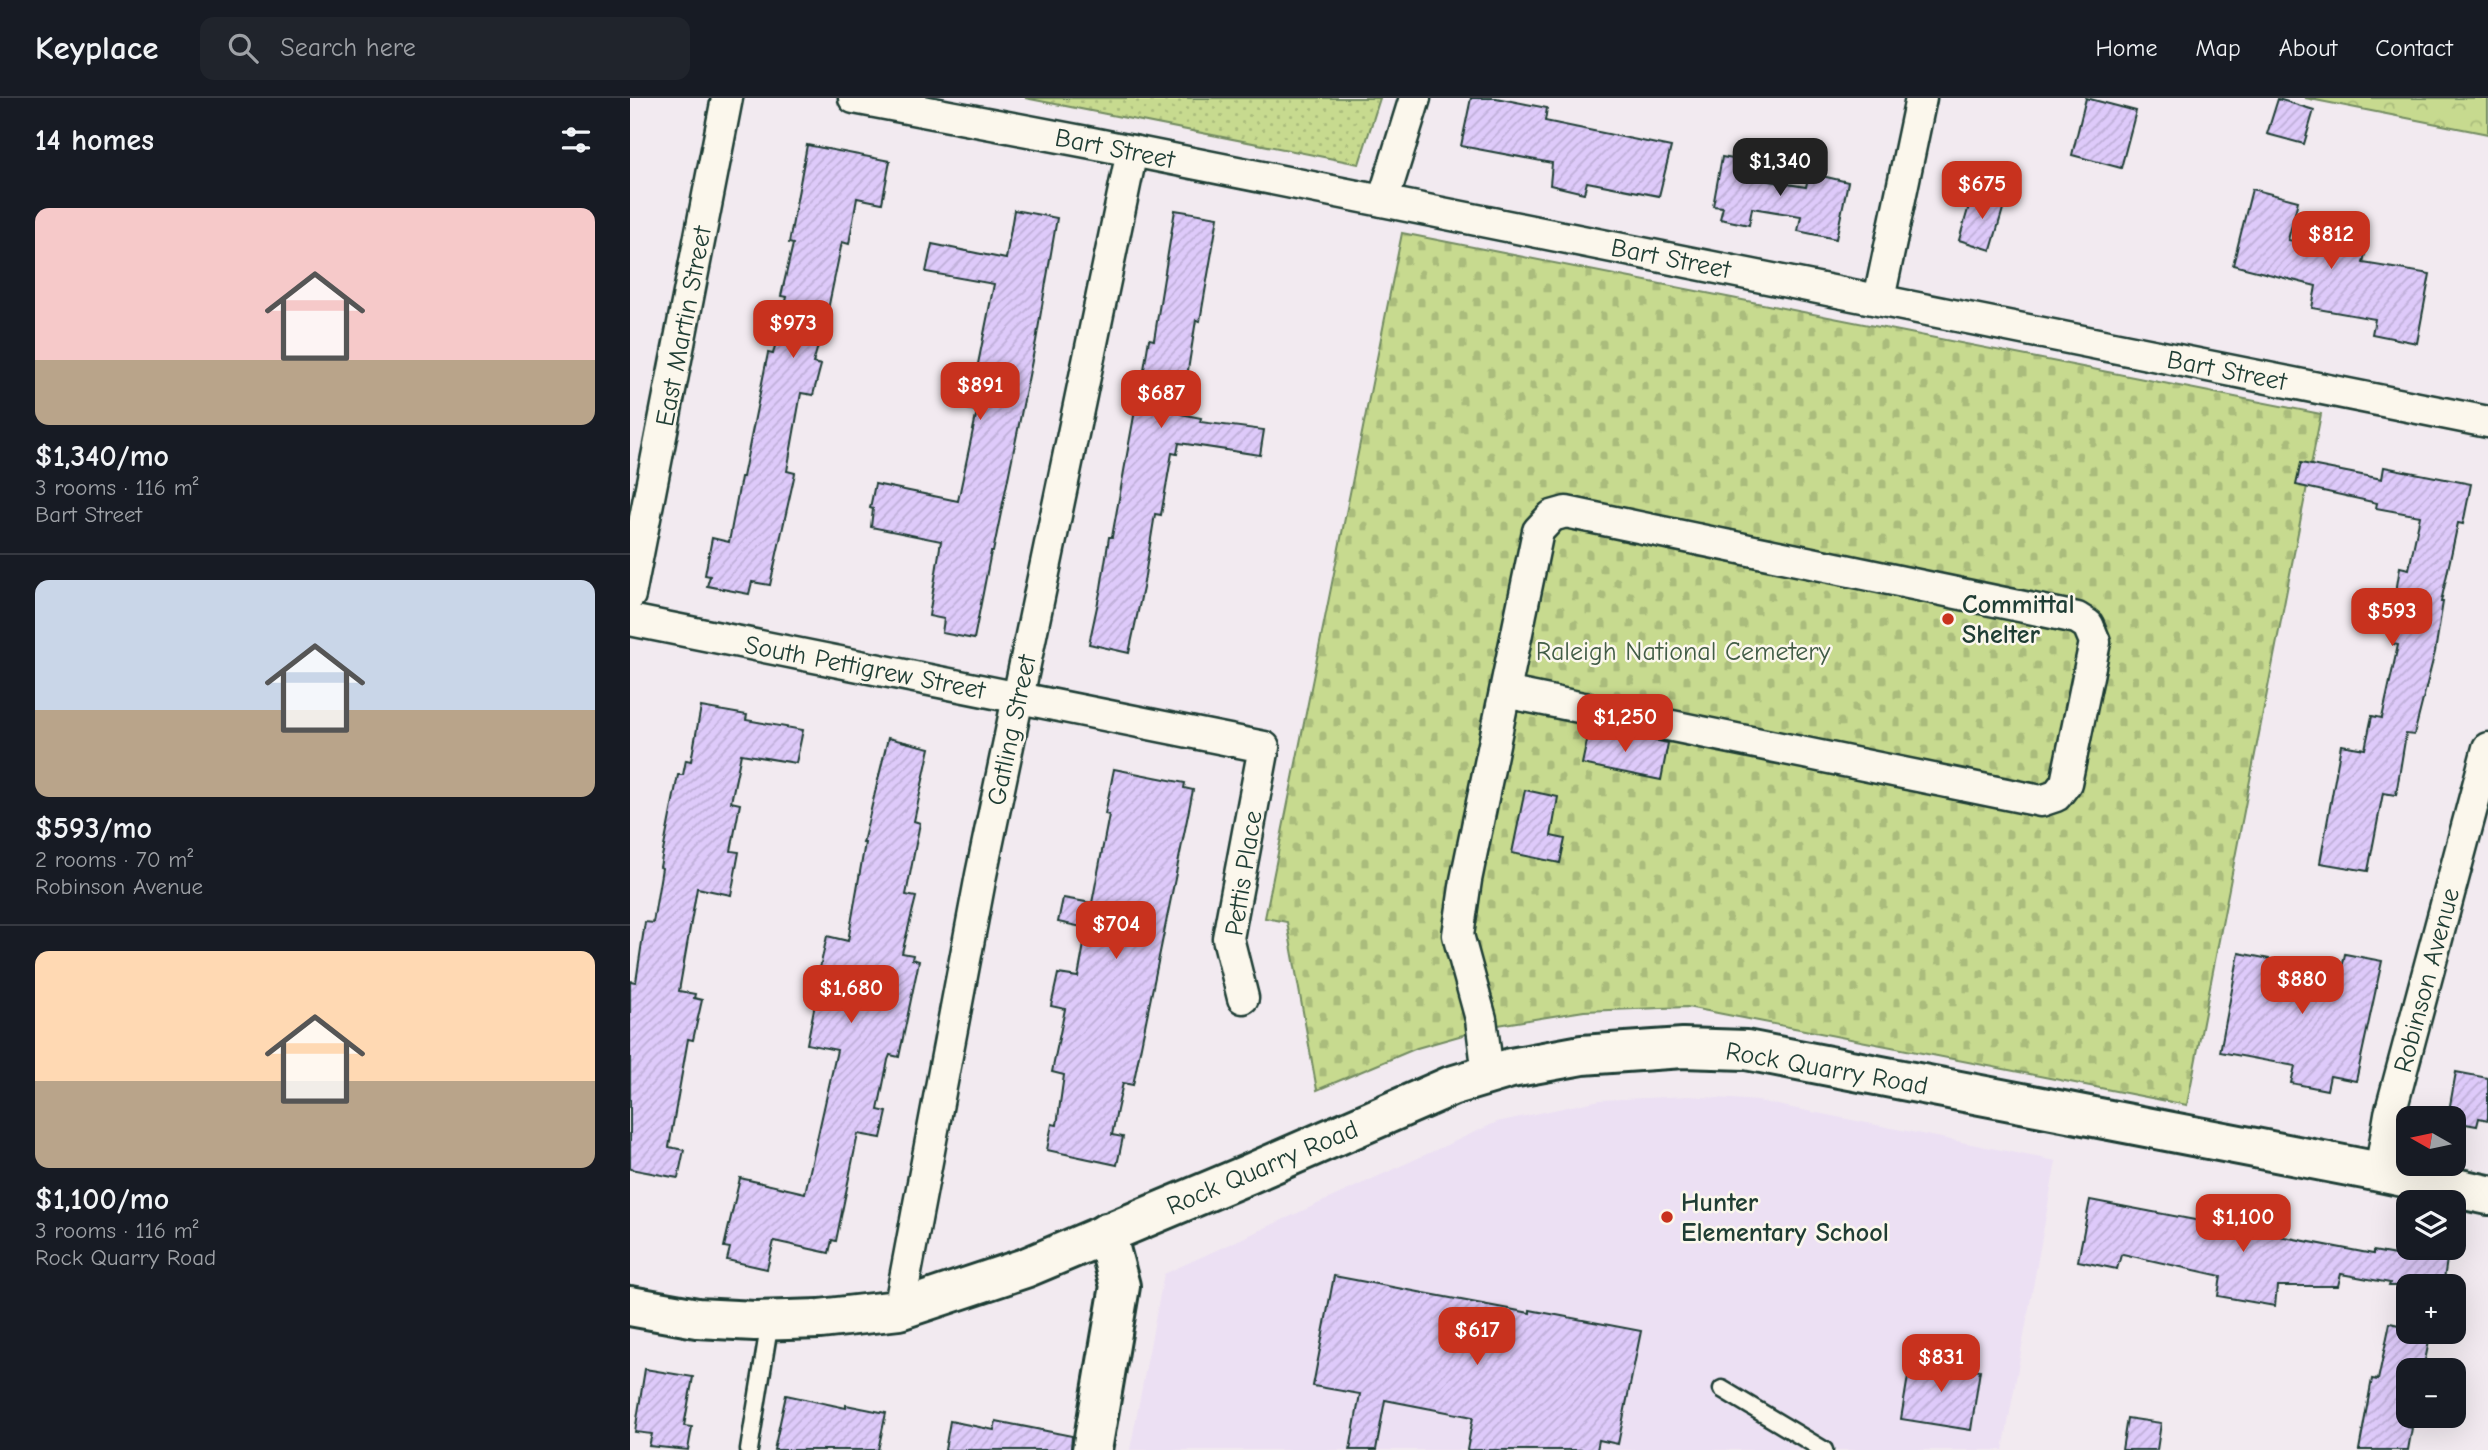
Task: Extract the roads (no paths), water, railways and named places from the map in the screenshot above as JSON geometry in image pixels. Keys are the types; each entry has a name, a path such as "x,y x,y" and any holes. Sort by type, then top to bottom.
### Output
{"main road":[{"name":"Rock Quarry Road","path":"630,1306 697,1318 770,1321 820,1319 899,1310 1025,1268 1451,1086 1511,1068 1582,1055 1683,1048 1746,1050 2488,1195"},
{"path":"1092,1450 1121,1286 1106,1233"}],"street":[{"name":"East Martin Street","path":"630,596 727,98"},
{"name":"Bart Street","path":"853,98 1132,151 2488,422"},
{"path":"1383,201 1415,98"},
{"path":"1878,299 1921,98"},
{"name":"Gatling Street","path":"899,1310 981,875 1132,151"},
{"path":"1488,1074 1481,1018 1458,935 1466,880 1538,531 1552,516 1566,512 2077,618 2088,625 2095,642 2066,783 2056,796 2041,801 1505,692"},
{"name":"South Pettigrew Street","path":"630,621 1264,747"},
{"name":"Pettis Place","path":"1243,998 1228,938 1264,747"},
{"name":"Robinson Avenue","path":"2380,1172 2390,1114 2488,748"}],"lane":[{"path":"749,1450 770,1321"},
{"path":"1722,1389 1824,1450"}],"place":[{"name":"Committal Shelter","path":"1948,619"},
{"name":"Hunter Elementary School","path":"1667,1217"}],"park label":[{"name":"Raleigh National Cemetery","path":"1683,651"}]}
